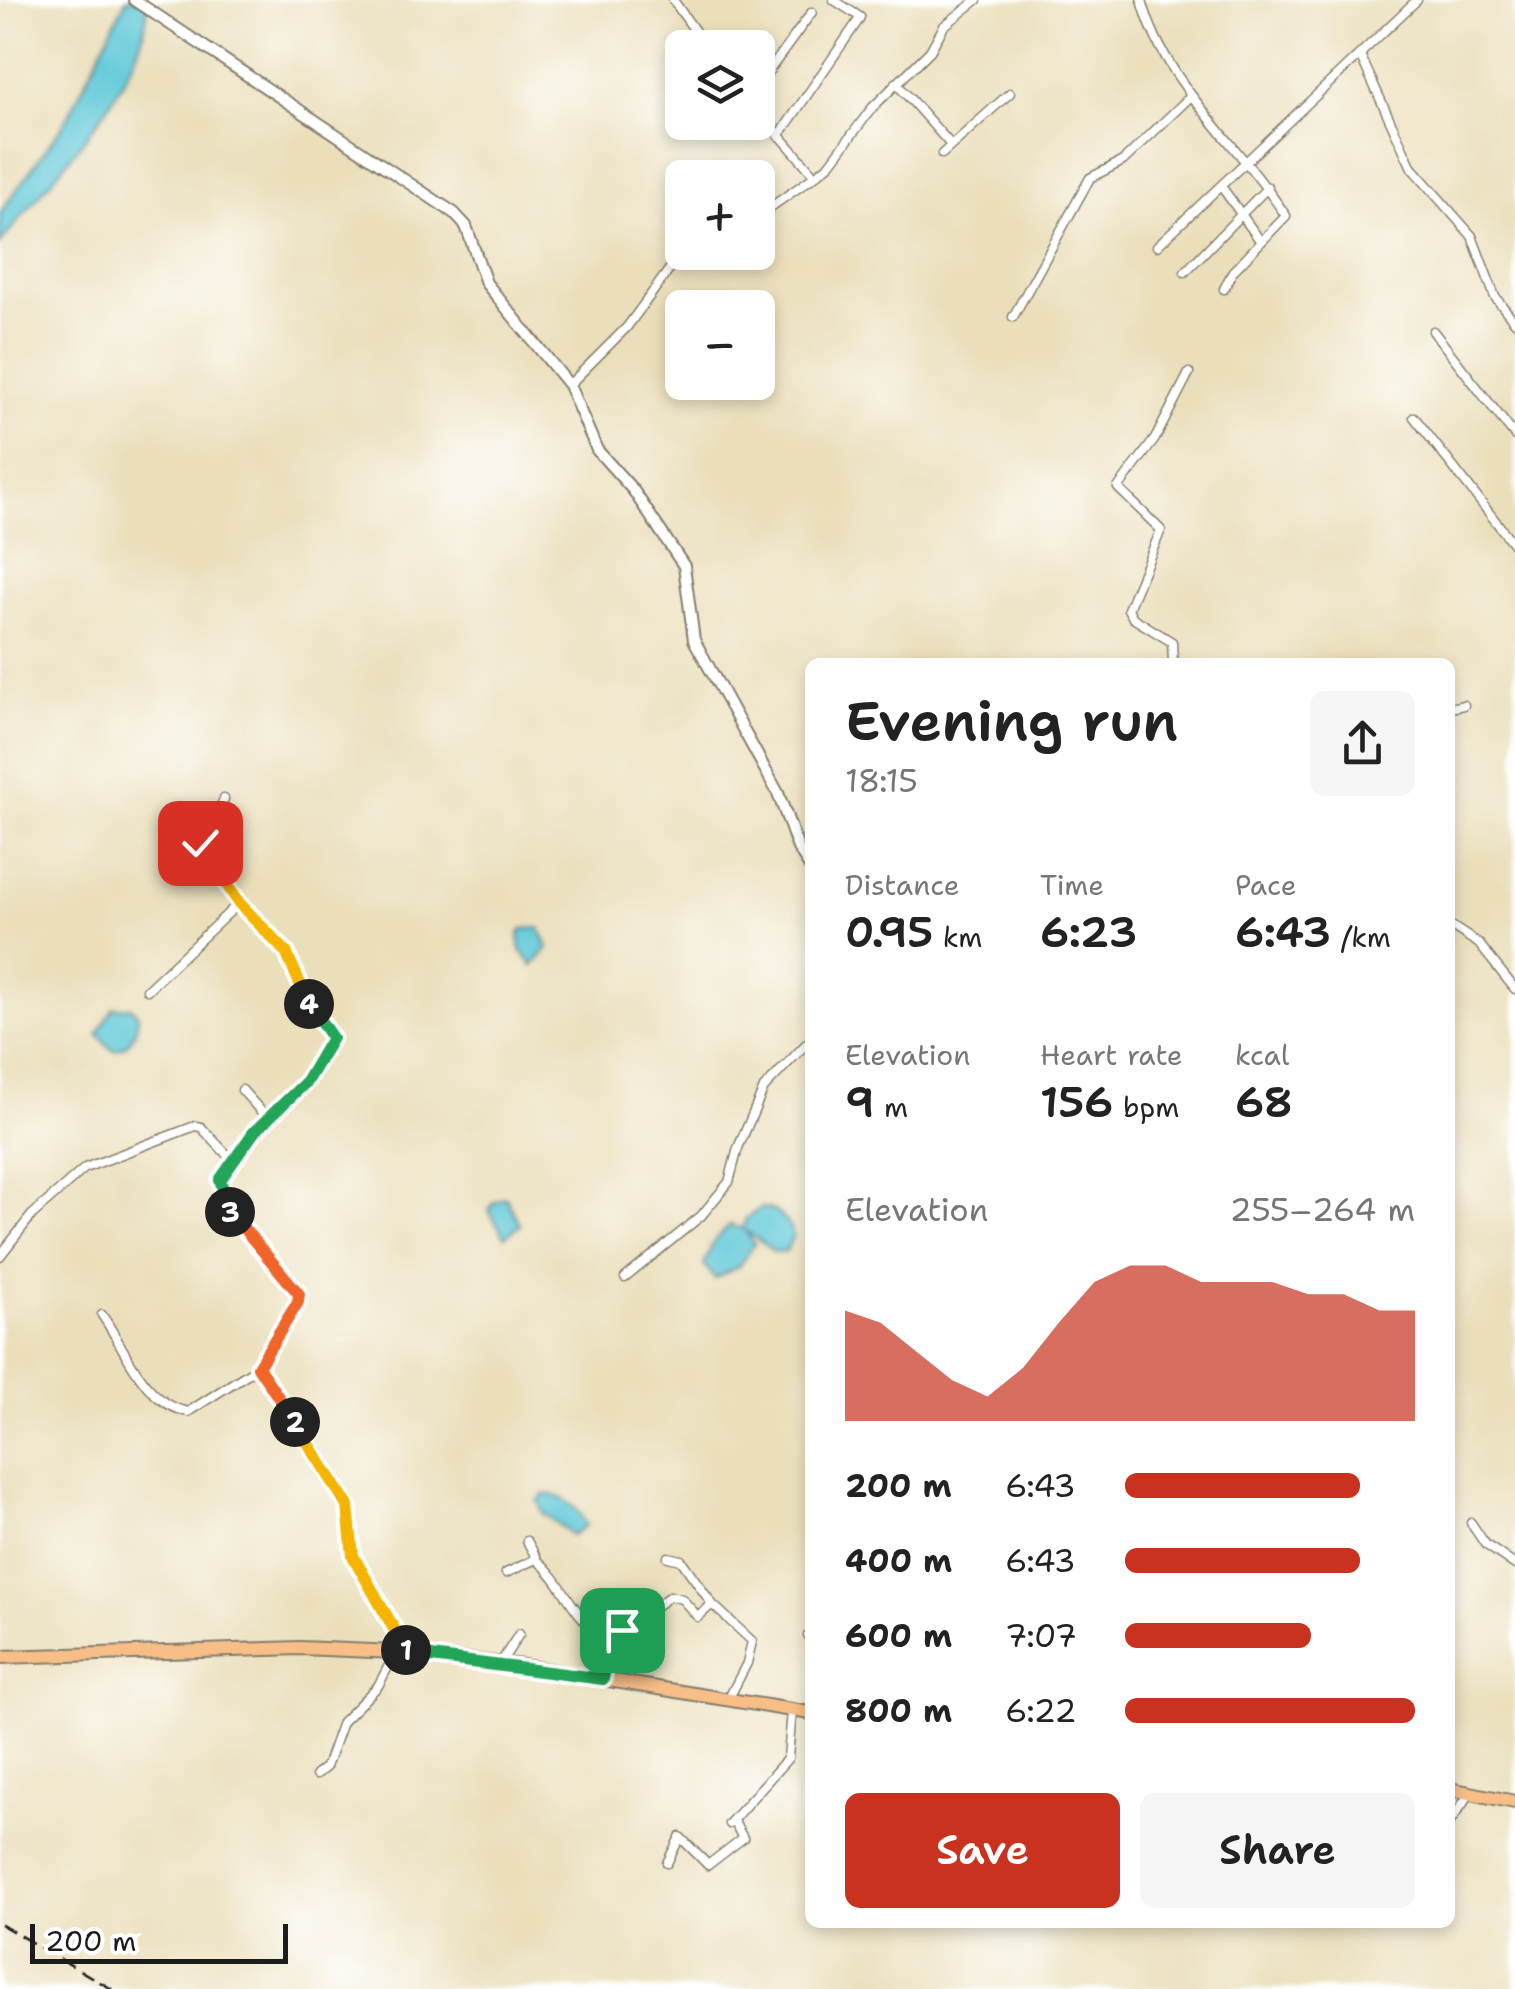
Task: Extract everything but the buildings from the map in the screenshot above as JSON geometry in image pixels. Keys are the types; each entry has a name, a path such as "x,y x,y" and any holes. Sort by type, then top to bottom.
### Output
{"main road":[{"path":"0,1657 300,1648 402,1653 603,1679 805,1712"},
{"path":"1455,1790 1515,1802"}],"street":[{"path":"134,0 454,213 466,226 486,282 570,385 597,450 655,518 684,566 694,640 778,793 805,858"},
{"path":"673,0 694,30"},
{"path":"779,136 860,17 834,0"},
{"path":"775,204 814,176 930,52 944,26 978,0"},
{"path":"1142,0 1156,44 1191,96 1248,161 1286,216 1234,271 1224,289"},
{"path":"1157,246 1417,0"},
{"path":"775,63 812,12"},
{"path":"1361,56 1412,168 1472,236 1495,296 1515,322"},
{"path":"896,84 952,145"},
{"path":"942,154 1010,93"},
{"path":"1013,317 1090,178 1123,161 1191,96"},
{"path":"775,131 814,176"},
{"path":"1220,186 1261,242"},
{"path":"1185,272 1268,187"},
{"path":"570,385 628,327 669,270"},
{"path":"1433,331 1515,436"},
{"path":"1173,658 1172,642 1133,618 1128,610 1161,530 1118,488 1156,440 1189,373"},
{"path":"1414,417 1515,546"},
{"path":"1504,532 1515,522"},
{"path":"1455,707 1464,705"},
{"path":"102,1315 129,1364 175,1410 188,1412 258,1367 298,1302 299,1294 243,1230 219,1190 220,1180 267,1118 306,1082 332,1038 308,1003 286,952 239,903 200,843 224,799"},
{"path":"147,990 239,903"},
{"path":"1455,929 1479,944 1515,990"},
{"path":"625,1278 701,1216 729,1182 738,1148 764,1088 805,1045"},
{"path":"242,1090 267,1118"},
{"path":"0,1256 32,1215 85,1168 195,1126 201,1127 232,1160"},
{"path":"258,1367 348,1506 353,1556 402,1653 378,1686 342,1722 326,1768 316,1775"},
{"path":"1470,1524 1485,1544 1515,1565"},
{"path":"527,1541 576,1606 583,1624 610,1639"},
{"path":"668,1556 681,1560 712,1604 752,1641 729,1698"},
{"path":"506,1572 531,1558 540,1562"},
{"path":"603,1679 610,1639 670,1596 682,1599 698,1617 712,1604"},
{"path":"500,1664 519,1634"},
{"path":"667,1863 680,1836 708,1864 743,1838 732,1823 788,1758 792,1711"},
{"path":"1455,1815 1471,1792"}],"water":[{"path":"126,0 149,0 143,33 131,65 80,146 0,244 0,213 66,121"},
{"path":"540,928 548,948 533,966 521,950 519,934 523,929"},
{"path":"130,1007 138,1015 134,1033 124,1047 112,1050 98,1034 113,1008"},
{"path":"506,1197 520,1225 505,1237 489,1211 494,1202"},
{"path":"761,1208 777,1213 788,1225 793,1235 786,1251 774,1252 745,1230 754,1244 739,1266 715,1279 704,1264 714,1241 730,1225 743,1229 746,1218"},
{"path":"544,1494 569,1503 586,1525 572,1535 543,1513 538,1501"}],"railway":[{"path":"0,1924 112,1989"}],"route":[{"path":"200,843 239,903 286,952 308,1003 332,1038 306,1082 241,1148 220,1180 219,1190 243,1230 299,1294 298,1302 258,1367 348,1506 353,1556 378,1603 408,1654 603,1679 610,1639 622,1630"}]}
